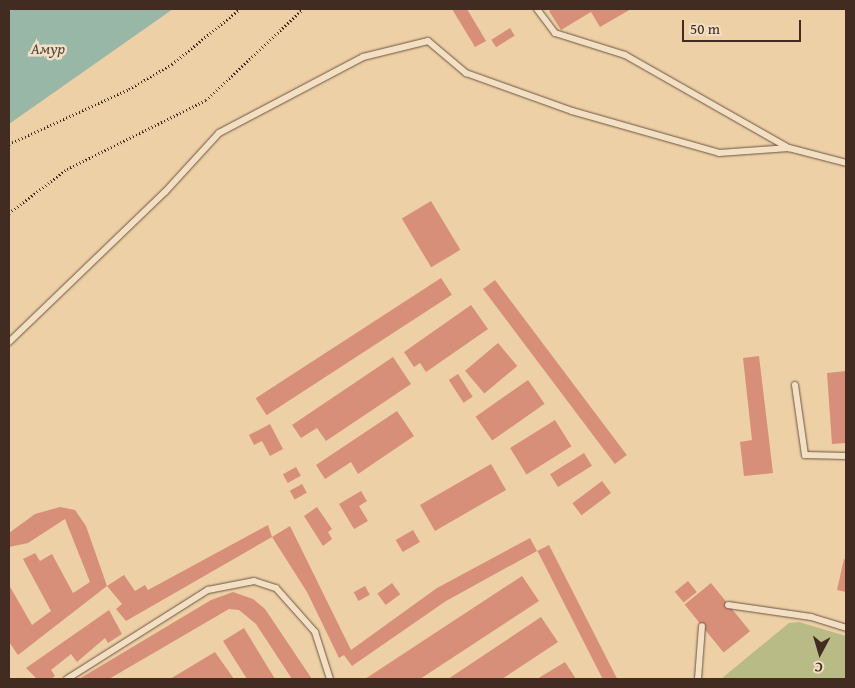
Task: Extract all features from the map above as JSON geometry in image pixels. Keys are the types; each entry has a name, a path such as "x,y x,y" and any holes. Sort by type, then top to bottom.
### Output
{"lane":[{"path":"537,9 555,34 625,55 789,148 846,163"},
{"path":"9,342 165,192 219,133 363,57 382,52 428,41 466,73 572,111 719,153 789,148"},
{"path":"795,385 805,455 846,456"},
{"path":"67,679 208,590 254,581 276,588 314,632 330,679"},
{"path":"728,605 811,617 846,628"},
{"path":"698,679 702,626"}],"path":[{"path":"9,144 129,89 164,69 205,40 240,9"},
{"path":"9,214 67,169 206,100 303,9"}],"green space":[{"path":"799,622 846,636 846,679 721,679 789,623"}],"water":[{"name":"Амур","path":"9,9 173,9 9,124"}],"building":[{"path":"452,9 467,9 486,41 475,47"},
{"path":"552,9 631,9 600,27 591,12 561,30 549,11"},
{"path":"510,28 515,36 496,47 491,40"},
{"path":"431,201 460,250 431,267 402,219"},
{"path":"441,278 452,295 267,415 256,398"},
{"path":"495,280 627,455 615,464 483,289"},
{"path":"471,305 488,329 426,372 420,363 414,367 404,352"},
{"path":"498,343 517,366 484,394 465,371"},
{"path":"759,356 773,473 744,476 740,442 752,440 743,358"},
{"path":"393,357 411,384 326,441 317,428 301,438 292,425"},
{"path":"846,371 846,443 832,444 827,373"},
{"path":"458,374 473,397 463,403 449,380"},
{"path":"528,380 545,404 492,440 476,417"},
{"path":"397,411 414,436 358,474 351,462 325,479 316,465"},
{"path":"555,420 571,446 526,474 510,448"},
{"path":"270,424 283,449 270,456 262,441 254,445 249,435"},
{"path":"584,453 592,466 558,487 550,474"},
{"path":"491,464 506,490 435,531 420,505"},
{"path":"296,467 301,476 288,483 283,474"},
{"path":"602,481 611,493 581,515 572,503"},
{"path":"302,484 307,493 295,500 290,491"},
{"path":"361,491 367,501 359,506 368,521 354,529 339,504"},
{"path":"60,507 75,510 86,526 107,586 18,655 9,642 9,585 32,625 51,611 23,559 35,553 40,561 52,554 73,593 90,582 65,519 28,543 9,547 9,533 35,514"},
{"path":"317,507 332,529 328,532 332,539 323,546 304,516"},
{"path":"268,525 272,537 126,621 116,609 122,604 107,586 124,575 135,591 145,585 148,590"},
{"path":"290,526 351,650 437,588 530,538 537,551 446,601 352,666 344,655 339,658 307,592 272,537"},
{"path":"413,530 420,542 403,552 396,540"},
{"path":"549,545 617,679 603,679 537,551"},
{"path":"844,559 846,560 846,592 837,590"},
{"path":"522,576 539,601 420,679 365,679"},
{"path":"688,581 697,592 684,603 675,592"},
{"path":"392,583 400,594 386,605 377,594"},
{"path":"711,583 750,631 724,653 685,604"},
{"path":"365,586 370,595 358,601 354,592"},
{"path":"233,592 253,599 265,609 312,679 292,679 256,624 239,610 229,609 109,679 79,679 211,600"},
{"path":"109,610 122,634 108,643 105,638 77,662 71,654 51,670 55,676 51,679 37,679 26,668"},
{"path":"541,617 558,642 502,679 448,679"},
{"path":"244,628 275,679 247,679 223,641"},
{"path":"215,652 234,679 170,679"},
{"path":"565,662 576,679 537,679"}]}
